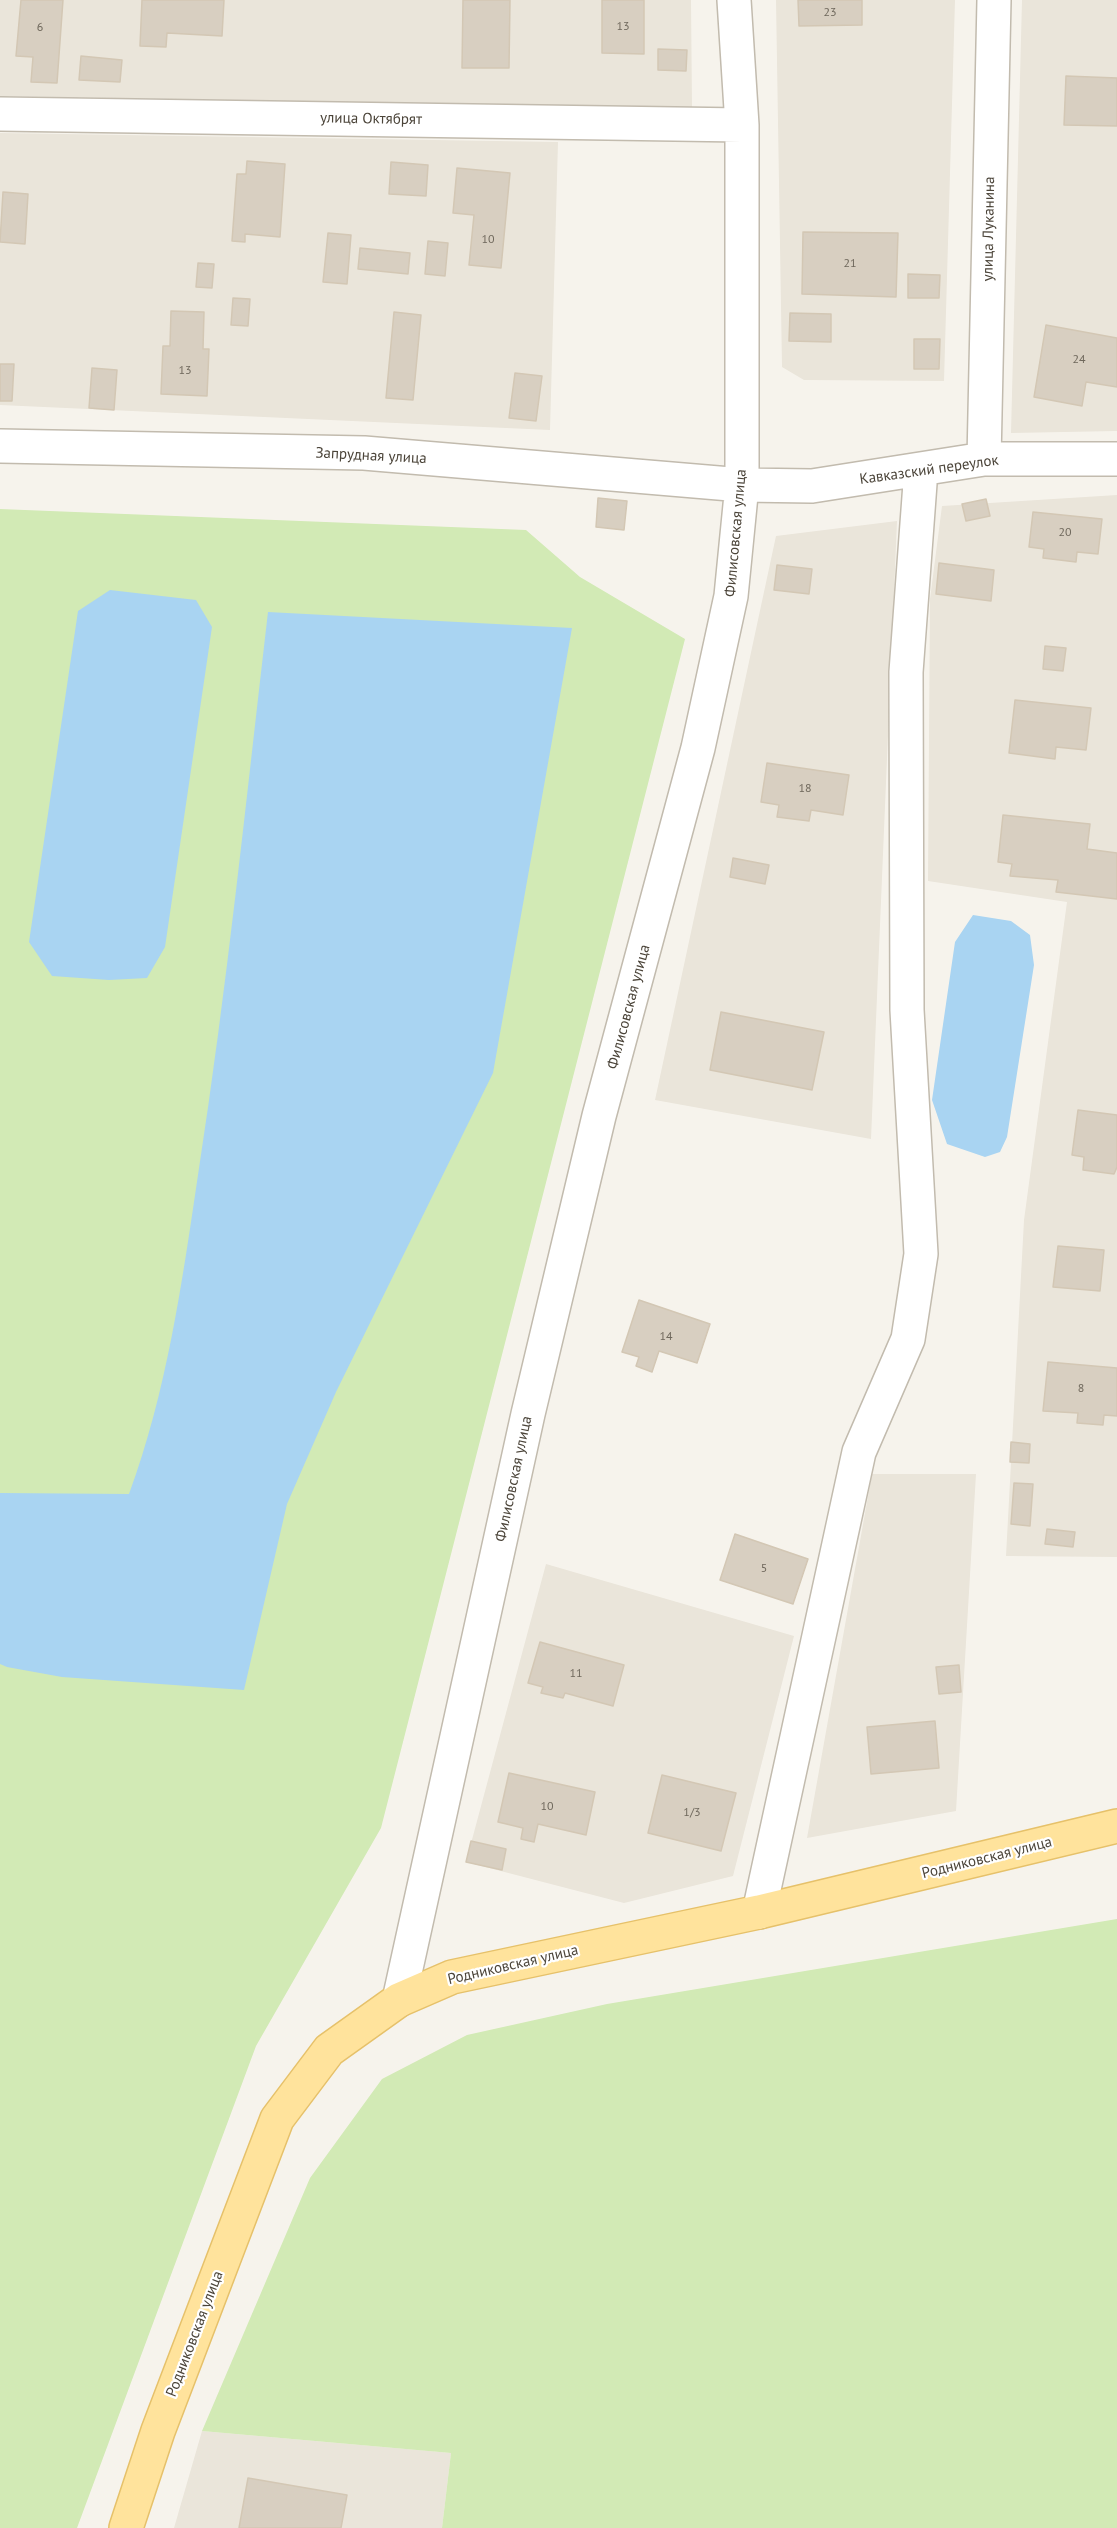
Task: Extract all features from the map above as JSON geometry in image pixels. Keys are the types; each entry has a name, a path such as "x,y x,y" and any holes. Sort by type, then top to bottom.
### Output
{"main road":[{"name":"Родниковская улица","path":"126,2528 158,2431 278,2118 329,2050 399,2000 452,1977 759,1912 1117,1826"}],"street":[{"name":"Филисовская улица","path":"399,2000 531,1402 599,1116 698,748 731,596 742,485 742,124 734,0"},
{"name":"улица Луканина","path":"984,459 994,0"},
{"name":"улица Октябрят","path":"0,114 742,124"},
{"name":"Запрудная улица","path":"0,446 364,453 742,485"},
{"name":"Кавказский переулок","path":"742,485 812,486 984,459 1117,459"},
{"path":"759,1912 859,1452 908,1339 921,1254 907,1010 906,672 921,470"}],"shaded area":[{"path":"0,0 691,0 692,108 0,96"},
{"path":"776,0 955,0 944,381 804,380 782,367"},
{"path":"1022,0 1117,0 1117,431 1011,433"},
{"path":"0,133 558,142 550,430 0,405"},
{"path":"1117,495 1117,1557 1006,1556 1024,1220 1067,902 928,881 930,599 942,506"},
{"path":"897,521 871,1139 655,1100 776,536"},
{"path":"872,1474 976,1474 956,1811 807,1838"},
{"path":"546,1564 794,1636 733,1876 624,1903 466,1862"},
{"path":"202,2431 451,2453 442,2528 174,2528"}],"green space":[{"path":"0,509 526,530 580,577 685,639 381,1828 256,2046 77,2528 0,2528"},
{"path":"1117,1919 1117,2528 442,2528 451,2453 202,2431 310,2178 382,2079 467,2035 607,2004"}],"water":[{"path":"110,590 196,600 212,627 165,947 147,978 109,980 52,976 29,942 78,611"},
{"path":"268,612 572,628 493,1073 336,1392 287,1504 244,1690 62,1677 7,1667 0,1664 0,1493 129,1494 154,1416 179,1296 218,1035"},
{"path":"973,915 1011,921 1030,935 1034,965 1007,1137 1000,1152 985,1157 947,1144 932,1100 955,942"}],"building":[{"path":"21,0 63,0 57,83 31,82 33,57 16,56"},
{"path":"142,0 224,0 222,36 167,33 166,47 140,46"},
{"path":"463,0 510,0 509,68 462,68"},
{"path":"602,0 644,0 644,54 602,53"},
{"path":"798,0 862,0 862,25 799,26"},
{"path":"658,49 687,50 686,71 658,70"},
{"path":"81,56 122,60 120,82 79,80"},
{"path":"1066,76 1117,78 1117,126 1064,125"},
{"path":"247,161 285,164 280,237 245,234 245,242 232,241 237,174 246,174"},
{"path":"391,162 428,165 426,196 389,194"},
{"path":"457,168 510,173 501,268 469,265 474,215 453,213"},
{"path":"3,192 28,194 25,244 0,242"},
{"path":"803,232 898,233 896,297 802,294"},
{"path":"328,233 351,235 347,284 323,282"},
{"path":"428,241 448,243 445,276 425,274"},
{"path":"360,248 410,253 408,274 358,269"},
{"path":"198,263 214,264 212,288 196,287"},
{"path":"908,274 940,275 939,298 908,298"},
{"path":"233,298 250,299 248,326 231,325"},
{"path":"171,311 204,312 203,349 209,349 207,396 161,394 163,346 170,346"},
{"path":"394,312 421,315 413,400 386,398"},
{"path":"790,313 831,314 831,342 789,341"},
{"path":"1046,325 1117,338 1117,387 1086,382 1082,406 1034,397"},
{"path":"914,339 940,339 939,369 914,369"},
{"path":"0,364 14,364 12,401 0,401"},
{"path":"92,368 117,370 114,410 89,408"},
{"path":"515,373 542,376 536,421 509,418"},
{"path":"598,498 627,501 624,530 596,527"},
{"path":"986,499 990,516 966,521 962,504"},
{"path":"1033,512 1102,519 1098,554 1077,552 1076,562 1043,558 1044,549 1029,547"},
{"path":"939,563 994,570 991,601 936,594"},
{"path":"777,565 812,569 809,594 774,590"},
{"path":"1045,646 1066,648 1063,671 1043,669"},
{"path":"1015,700 1091,708 1086,750 1056,747 1055,759 1009,753"},
{"path":"767,763 849,775 843,815 811,810 809,821 777,817 779,805 761,802"},
{"path":"1003,815 1090,824 1087,849 1117,853 1117,899 1056,892 1058,880 1010,876 1012,864 998,862"},
{"path":"733,858 769,865 765,884 730,877"},
{"path":"721,1012 824,1032 812,1090 710,1070"},
{"path":"1078,1110 1117,1115 1117,1167 1114,1174 1083,1170 1084,1157 1072,1155"},
{"path":"1058,1246 1104,1250 1100,1291 1053,1287"},
{"path":"639,1300 710,1324 697,1363 659,1351 652,1372 636,1366 639,1357 622,1352"},
{"path":"1048,1362 1117,1368 1117,1416 1104,1415 1103,1425 1077,1423 1078,1413 1043,1411"},
{"path":"1011,1442 1030,1444 1029,1463 1010,1462"},
{"path":"1014,1483 1033,1484 1030,1526 1011,1524"},
{"path":"1047,1529 1075,1532 1073,1547 1045,1544"},
{"path":"735,1534 808,1559 793,1604 720,1580"},
{"path":"540,1642 624,1665 613,1706 565,1693 563,1698 541,1693 543,1687 528,1683"},
{"path":"959,1665 961,1692 939,1694 936,1667"},
{"path":"935,1721 939,1768 871,1774 867,1727"},
{"path":"509,1773 595,1792 586,1835 538,1824 534,1842 521,1839 523,1828 498,1822"},
{"path":"662,1775 736,1793 721,1851 648,1833"},
{"path":"471,1841 506,1849 502,1870 466,1862"},
{"path":"248,2478 347,2495 341,2528 239,2528"}]}
